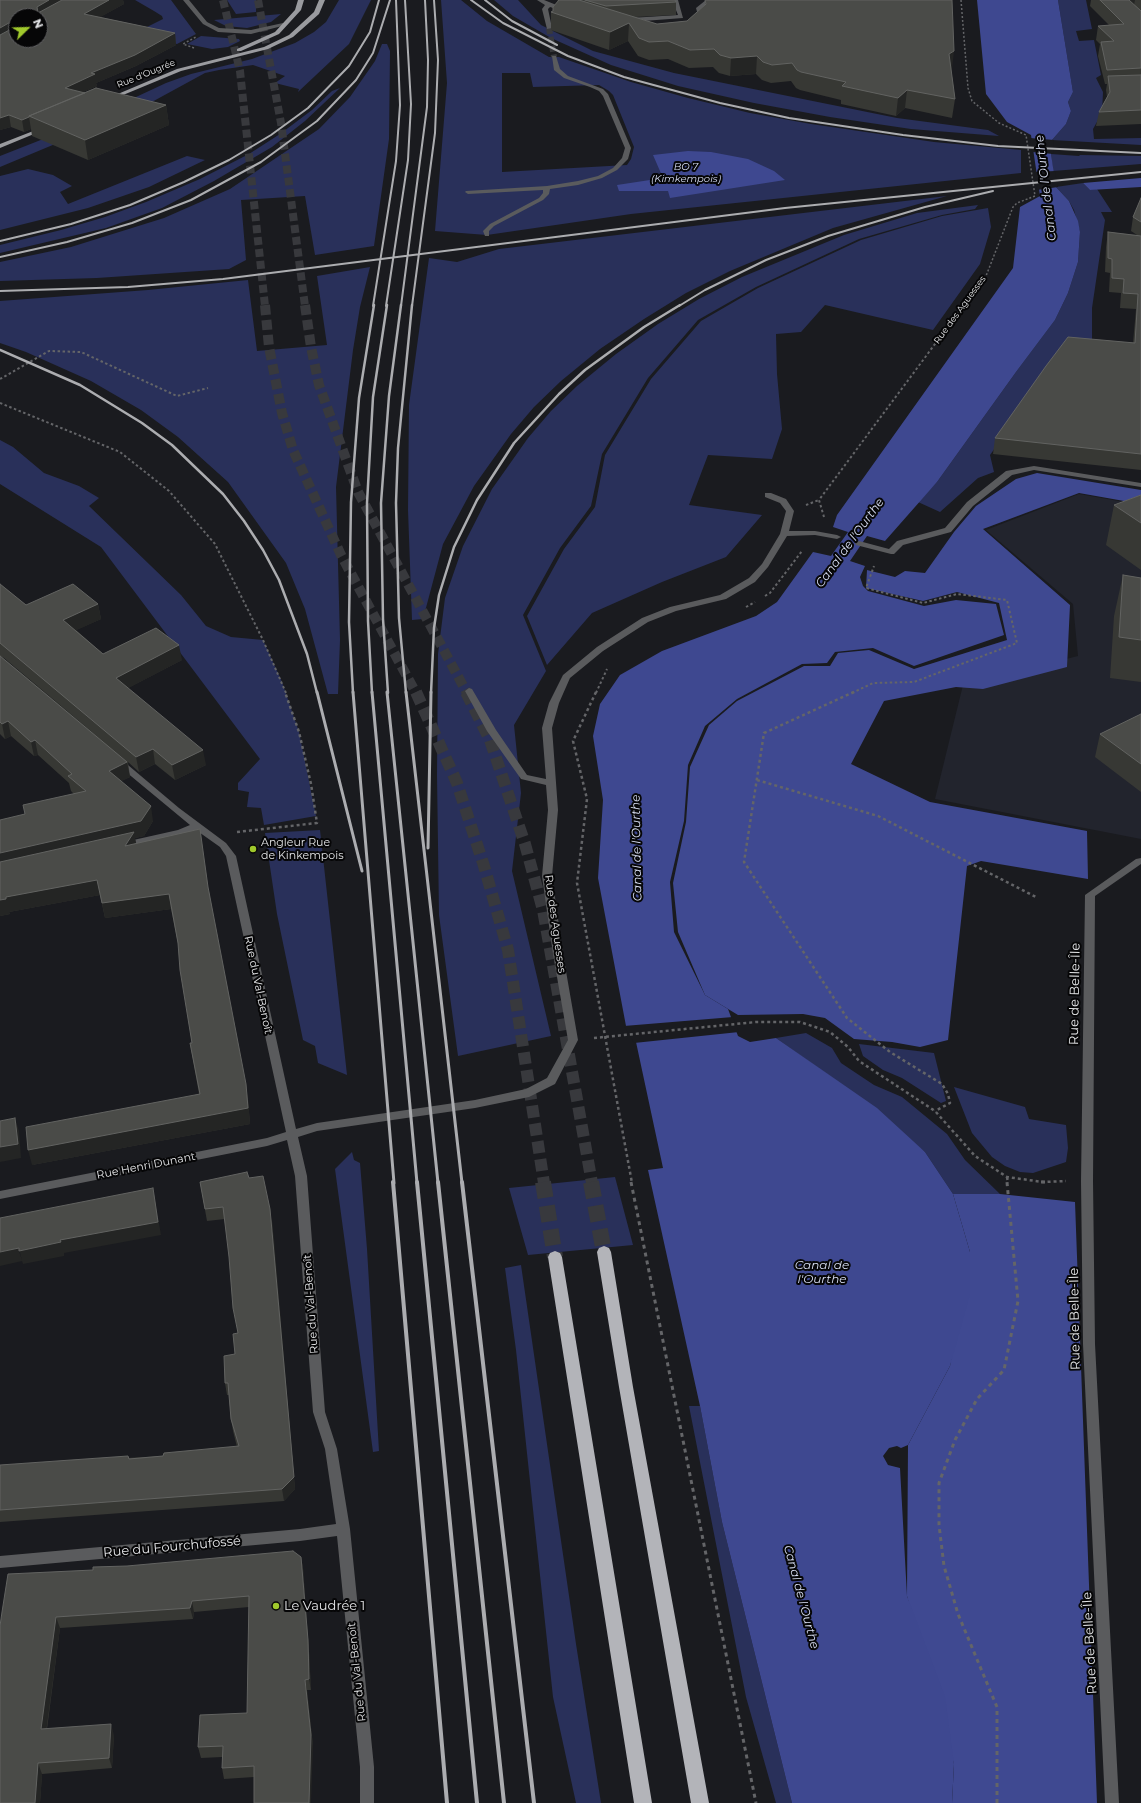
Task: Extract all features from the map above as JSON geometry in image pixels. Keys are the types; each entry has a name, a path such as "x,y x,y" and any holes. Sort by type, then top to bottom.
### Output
{"highway":[{"path":"604,1252 626,1387 700,1803"},
{"path":"555,1257 643,1803"}],"main road":[{"name":"Rue d'Ougrée","path":"211,62 276,33 292,18 298,10 301,0"},
{"name":"Rue d'Ougrée","path":"100,104 179,70 256,52 291,36 317,13 322,0"},
{"path":"0,146 52,125"}],"street":[{"path":"186,0 205,23 218,30 251,32 283,25"},
{"path":"540,0 549,5 570,12"},
{"path":"621,21 681,17 675,0"},
{"path":"693,27 702,19 699,8 709,0"},
{"path":"549,5 545,10 549,28"},
{"path":"468,192 547,188 578,183 600,177 619,166 625,159 628,148 606,95 601,90 566,77 557,70 554,57"},
{"path":"487,235 486,231 492,225 541,200 546,194 547,188"},
{"path":"859,543 891,552 900,543 948,530 970,504 1009,473 1034,468 1141,485"},
{"name":"Rue des Aguesses","path":"573,1040 558,954 547,876 553,810 547,728 554,703 566,677 600,649 645,620 673,609 723,597 752,580 765,565 784,534 790,510 783,501 768,495"},
{"path":"784,534 815,533 837,538"},
{"path":"469,691 492,731 524,777 551,783"},
{"name":"Rue du Val-Benoît","path":"109,754 196,826 223,845 231,856 301,1176 319,1412 331,1449 343,1529 367,1767 367,1803"},
{"path":"112,848 180,833 196,826"},
{"name":"Rue de Belle-Île","path":"1112,1803 1088,1344 1087,1181 1090,895 1141,861"},
{"path":"291,1135 317,1127 475,1104 529,1093 551,1081 573,1040"},
{"name":"Rue Henri Dunant","path":"0,1195 267,1142 291,1135"},
{"name":"Rue du Fourchufossé","path":"0,1562 292,1536 343,1529"}],"path":[{"name":"Rue des Aguesses","path":"815,533 824,516 819,500 986,276 1013,207 1017,203 1035,196 1026,135 999,123 972,101 968,88 962,0"},
{"path":"0,379 49,351 81,352 177,396 208,388"},
{"path":"0,403 120,452 169,491 215,544 264,640 282,682 299,732 311,784 317,823 233,832"},
{"path":"742,608 749,606 770,593 815,533"},
{"path":"874,547 874,566 866,588 923,603 957,594 1006,600 1017,643 914,682 873,683 764,732 744,862 847,1018 890,1052 942,1084 948,1094 950,1103 935,1111"},
{"path":"613,666 606,670 573,741 587,798 577,883 631,1178 756,1803"},
{"path":"757,780 878,816 1036,897"},
{"path":"573,1040 620,1037 756,1022 800,1022 830,1032 848,1047 859,1061 935,1111 975,1156 1007,1177 1043,1182 1087,1181"},
{"path":"997,1803 998,1707 958,1614 944,1566 939,1525 939,1490 955,1440 977,1399 1004,1370 1009,1347 1018,1301 1007,1177"}],"shaded area":[{"path":"135,0 171,0 196,34 177,44 131,35 163,19 162,16"},
{"path":"227,0 256,0 256,12 236,14"},
{"path":"339,0 371,0 349,44 298,92 299,89 275,83 285,76 253,65 205,73 139,109 0,167 0,156 61,132 166,83 191,74 252,59 295,43 314,32 326,22"},
{"path":"441,0 461,0 487,21 549,57 559,57 631,82 750,113 811,124 934,142 1021,150 1021,173 631,214 487,235 435,231 447,83","holes":["502,73 530,73 533,87 599,85 609,91 613,95 634,147 631,159 627,165 502,172"]},
{"path":"494,0 518,0 541,25 593,51 674,73 897,118 988,130 999,136 911,129 830,117 754,103 678,86 611,65 551,38 513,16"},
{"path":"1058,0 1086,0 1092,29 1076,31 1079,41 1094,40 1101,75 1096,78 1103,92 1102,113 1093,129 1094,139 1141,138 1141,145 1052,140 1066,124 1071,111 1068,102 1073,92"},
{"path":"281,14 271,22 247,28 226,26 214,20"},
{"path":"201,36 239,39 240,41 228,47 212,49 187,44"},
{"path":"382,44 387,44 390,51 389,139 374,246 315,255 305,196 241,200 246,260 229,269 97,278 0,281 0,262 71,247 164,218 230,189 319,129 350,97 375,61"},
{"path":"340,88 305,121 272,147 214,181 162,208 106,228 0,253 0,245 61,230 105,217 146,202 200,179 249,154 280,134 312,110 332,91"},
{"path":"1051,154 1079,156 1141,156 1141,164 1053,171"},
{"path":"187,156 205,160 149,187 88,208 0,230 0,176 28,169 53,175 72,186 60,192 68,204"},
{"path":"1141,178 1141,187 1090,190 1083,183"},
{"path":"1083,183 1090,190 1097,189 1112,212 1101,212 1105,220 1092,308 1092,353 1064,351 990,455 994,472 978,478 940,512 918,502 937,482 1055,320 1068,293 1078,262 1080,232 1074,210 1069,201 1056,187"},
{"path":"947,196 833,228 730,271 686,293 600,349 561,381 534,407 511,434 474,486 443,544 423,619 412,620 408,510 409,405 429,258 457,262 499,249"},
{"path":"978,205 975,209 942,215 859,239 756,287 698,320 648,378 602,454 591,506 560,548 523,615 546,671 514,725 521,793 512,871 551,1036 458,1056 439,915 437,775 438,654 445,598 463,546 492,489 528,438 551,411 577,386 616,354 658,324 699,299 742,277 844,235 917,213"},
{"path":"988,208 991,227 980,264 933,330 825,305 801,332 776,334 777,374 782,429 772,459 708,455 689,505 762,515 726,557 662,582 592,613 547,665 527,616 564,549 595,507 605,455 651,379 701,321 758,288 861,240 942,216"},
{"path":"370,267 360,307 353,350 336,487 340,640 338,694 328,694 305,609 286,563 228,482 178,437 141,410 91,381 26,352 0,343 0,301 148,290 248,280 257,351 327,345 317,276"},
{"path":"0,440 13,447 44,473 79,486 99,498 89,506 181,595 206,626 231,637 263,640 282,682 299,732 316,816 264,825 261,808 247,807 249,792 238,790 238,783 260,759 101,547 0,484"},
{"path":"1037,473 1141,490 1141,504 1079,493 983,529 1070,605 1067,667 983,689 956,687 884,701 851,764 930,802 1087,831 1088,879 981,861 967,866 948,1040 920,1047 892,1042 854,1039 825,1018 803,1014 738,1015 705,995 678,932 673,883 686,822 690,767 709,725 737,701 804,666 830,666 838,653 869,650 914,669 1007,640 999,603 957,592 923,601 866,588 867,570 895,577 905,571 925,573 954,532 976,506 1016,479"},
{"path":"1079,494 1141,505 1141,839 935,799 963,685 1078,656 1073,604 986,530"},
{"path":"320,830 347,1075 318,1063 315,1046 303,1040 277,914 265,833"},
{"path":"806,1033 832,1048 841,1063 874,1085 902,1097 947,1134 965,1160 1000,1194 953,1194 925,1152 841,1084 776,1038"},
{"path":"859,1044 934,1053 946,1101 941,1103 902,1078 883,1070 863,1056"},
{"path":"954,1087 1025,1107 1029,1119 1066,1125 1068,1148 1066,1162 1033,1173 1020,1172 1005,1166 992,1157 972,1133"},
{"path":"352,1152 354,1160 360,1163 367,1249 379,1451 373,1452 335,1169"},
{"path":"615,1177 633,1245 528,1255 509,1188"},
{"path":"953,1194 1000,1194 1075,1202 1097,1803 952,1803 954,1764 907,1596 908,1445 950,1366 970,1252"},
{"path":"521,1265 576,1644 601,1803 576,1803 553,1697 516,1350 505,1268"},
{"path":"689,1406 700,1406 722,1522 792,1803 776,1803 746,1697"}],"water":[{"name":"Canal de l'Ourthe","path":"977,0 1058,0 1073,92 1068,102 1071,111 1066,124 1052,140 1051,154 1056,187 1069,201 1078,221 1080,232 1078,262 1068,293 1055,320 937,482 885,541 867,536 850,561 865,566 860,577 863,586 868,591 924,606 956,600 996,604 1004,635 914,666 873,648 835,652 827,663 802,664 737,699 705,726 688,765 684,821 670,882 674,932 705,995 728,1009 738,1036 750,1042 776,1038 877,1108 925,1152 953,1194 970,1252 970,1294 950,1366 908,1445 901,1448 897,1446 889,1448 883,1456 888,1465 900,1468 907,1596 945,1697 954,1764 952,1803 792,1803 722,1522 700,1406 648,1170 663,1168 636,1042 626,1026 598,878 603,800 593,736 600,704 620,675 662,651 756,616 777,602 813,552 831,556 848,532 833,527 837,515 1013,268 1020,207 1040,196 1031,135 1007,122 986,94"},
{"name":"BO 7 (Kimkempois)","path":"688,151 711,152 748,159 774,171 785,180 670,198 668,191 619,191 617,185 663,178 653,155"}],"pier":[{"path":"1030,138 1054,140 1053,154 1032,152"},
{"path":"1055,171 1058,187 1037,190 1034,172"},
{"path":"733,1017 739,1032 634,1043 624,1026"}],"building":[{"path":"0,0 49,0 37,8 8,8 8,23 0,28"},
{"path":"62,0 109,0 84,14 175,33 135,55 91,73 95,74 65,88 85,93 22,120 9,115 0,118 0,35 8,31 8,48 48,48 47,8"},
{"path":"559,0 579,0 657,24 687,21 706,4 705,0 952,0 954,51 949,54 955,99 907,90 898,98 842,86 846,82 801,72 797,70 792,63 772,65 763,62 757,56 731,58 720,55 714,49 690,50 668,41 649,42 639,38 629,23 610,32 551,12"},
{"path":"585,0 675,0 676,2 606,6"},
{"path":"1100,0 1129,0 1141,11 1141,68 1107,70 1101,42 1114,41 1098,26 1124,24"},
{"path":"1141,75 1141,110 1099,112 1110,92 1108,76"},
{"path":"96,88 166,105 85,140 29,116"},
{"path":"1141,198 1141,222 1133,217"},
{"path":"1108,232 1141,236 1141,454 995,438 1068,337 1135,343 1138,294 1123,293 1124,279 1112,278 1112,259 1108,258"},
{"path":"1141,495 1141,523 1114,505"},
{"path":"1123,575 1141,578 1141,640 1119,637"},
{"path":"0,584 26,605 73,584 98,604 63,620 103,654 156,628 179,645 116,678 203,750 172,765 153,749 136,757 0,643"},
{"path":"0,656 127,762 109,771 151,806 141,821 0,853 0,820 25,814 23,805 86,791 68,776 72,774 35,740 31,742 8,721 2,724 0,722"},
{"path":"1141,714 1141,764 1100,734"},
{"path":"200,829 208,887 246,1084 248,1108 28,1150 26,1127 200,1094 190,1043 192,1043 180,970 178,943 169,894 102,903 97,880 6,897 6,899 0,900 0,862 134,832 125,846"},
{"path":"15,1118 18,1144 0,1147 0,1121"},
{"path":"247,1172 249,1178 263,1176 270,1209 294,1477 282,1489 0,1510 0,1465 128,1456 129,1459 163,1456 164,1453 239,1446 231,1419 228,1383 225,1383 224,1356 235,1354 233,1334 238,1333 233,1308 223,1207 205,1209 200,1182"},
{"path":"153,1188 158,1222 60,1240 61,1242 19,1251 19,1248 0,1252 0,1218"},
{"path":"293,1551 301,1557 308,1640 309,1679 305,1680 311,1735 309,1803 254,1803 254,1766 222,1768 223,1746 198,1747 200,1715 247,1713 249,1596 192,1601 190,1608 56,1617 41,1729 111,1724 109,1758 38,1763 35,1803 0,1803 0,1626 8,1574 93,1570 93,1567 127,1566"}],"tunnel":[{"path":"223,0 240,71 265,306"},
{"path":"258,0 281,123 305,306"},
{"path":"549,28 554,57"},
{"path":"265,305 269,347 282,413 293,450 341,555 416,693"},
{"path":"305,305 311,347 319,385 358,492 467,693"},
{"path":"416,692 457,783 484,866 508,950 544,1183"},
{"path":"466,692 490,740 525,844 543,910 592,1183"},
{"path":"543,1182 555,1257"},
{"path":"591,1182 604,1252"}],"railway":[{"path":"0,241 71,224 130,205 184,182 229,160 271,135 308,108 349,66 370,32 379,0"},
{"path":"0,257 67,242 132,223 191,200 261,162 317,121 356,80 373,53 390,0"},
{"path":"380,259 396,161 400,105 396,0"},
{"path":"393,257 408,160 411,104 405,0"},
{"path":"408,256 427,107 428,60 425,0"},
{"path":"419,254 435,133 438,60 434,0"},
{"path":"471,0 503,23 568,56 624,77 720,103 789,118 903,135 998,146 1141,153"},
{"path":"485,0 512,21 557,45"},
{"path":"419,254 785,208 1141,172"},
{"path":"679,306 705,290 766,260 828,236 925,207 993,191"},
{"path":"408,256 419,254"},
{"path":"412,306 419,254"},
{"path":"393,257 408,256"},
{"path":"401,306 408,256"},
{"path":"380,259 393,257"},
{"path":"386,306 393,257"},
{"path":"0,291 128,287 223,279 380,259"},
{"path":"373,306 380,259"},
{"path":"353,693 349,622 351,502 359,398 374,305"},
{"path":"372,693 368,621 367,503 373,397 387,305"},
{"path":"388,693 383,619 381,503 389,396 401,305"},
{"path":"406,693 399,618 396,503 398,448 412,305"},
{"path":"431,693 434,628 439,595 454,547 477,500 514,443 559,394 585,370 644,327 680,305"},
{"path":"0,350 80,385 142,423 172,445 223,494 244,521 263,550 279,580 307,654 317,693"},
{"path":"317,692 362,871"},
{"path":"353,692 394,1183"},
{"path":"372,692 417,1183"},
{"path":"387,692 438,1183"},
{"path":"406,692 462,1183"},
{"path":"428,848 431,692"},
{"path":"393,1182 447,1803"},
{"path":"417,1182 477,1803"},
{"path":"438,1182 504,1803"},
{"path":"462,1182 534,1803"}],"place":[{"name":"Angleur Rue de Kinkempois","path":"253,849"},
{"name":"Le Vaudrée 1","path":"276,1606"}]}
